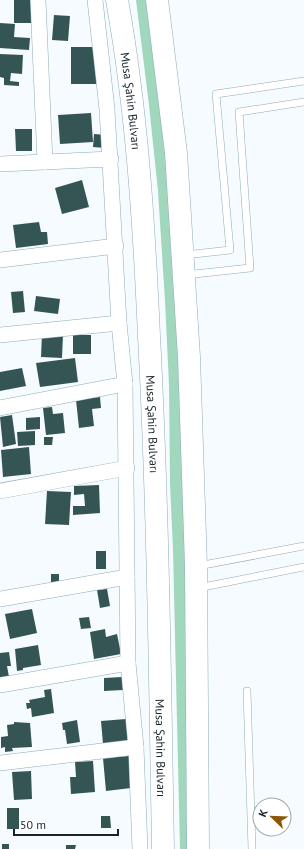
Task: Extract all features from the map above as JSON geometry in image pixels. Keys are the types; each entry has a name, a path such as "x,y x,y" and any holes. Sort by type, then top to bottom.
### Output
{"main road":[{"name":"Musa Şahin Bulvarı","path":"117,0 125,47 145,245 155,453 163,849"},
{"path":"157,0 176,153 189,357 196,566 198,849"}],"street":[{"path":"38,0 45,162"},
{"path":"95,0 110,159 116,246 119,323 125,384 128,663 136,747 140,849"},
{"path":"0,164 110,159"},
{"path":"0,260 116,246"},
{"path":"0,335 119,323"},
{"path":"0,408 125,384"},
{"path":"0,491 127,468"},
{"path":"0,599 127,577"},
{"path":"0,685 128,663"},
{"path":"0,762 136,747"}],"lane":[{"path":"183,265 230,250 216,94 304,80"},
{"path":"183,265 250,268 239,112 304,102"},
{"path":"196,566 304,546"},
{"path":"196,589 304,567"},
{"path":"247,691 252,849"}],"green space":[{"path":"136,0 148,0 161,90 180,374 192,849 180,849 170,483 169,385 165,301 158,191"}],"building":[{"path":"14,0 33,0 32,23 14,23"},
{"path":"54,15 70,16 68,41 52,40"},
{"path":"0,23 15,24 14,37 30,38 29,50 0,48"},
{"path":"71,47 96,47 96,84 71,84"},
{"path":"0,54 23,55 22,74 11,73 10,81 19,82 19,86 4,85 4,78 0,77"},
{"path":"91,113 93,142 60,144 58,115"},
{"path":"15,129 32,129 32,151 16,151"},
{"path":"94,134 106,135 105,148 93,147"},
{"path":"82,180 89,207 62,214 55,188"},
{"path":"39,222 41,232 47,232 48,244 16,248 13,225"},
{"path":"23,291 25,312 13,313 11,292"},
{"path":"36,296 60,299 58,314 34,311"},
{"path":"42,333 63,335 62,358 41,357"},
{"path":"73,335 91,335 91,354 73,354"},
{"path":"75,358 78,382 40,387 36,363"},
{"path":"22,368 26,386 0,391 0,372"},
{"path":"100,397 101,408 92,409 94,426 79,428 76,400"},
{"path":"52,407 53,414 63,413 65,433 46,435 43,408"},
{"path":"12,415 16,444 3,447 0,417"},
{"path":"40,417 40,429 26,430 26,418"},
{"path":"35,431 35,445 18,446 17,432"},
{"path":"44,437 53,437 52,445 44,445"},
{"path":"29,447 31,474 3,477 1,450"},
{"path":"99,485 100,513 73,515 73,506 85,506 84,494 74,495 74,486"},
{"path":"47,491 71,492 69,525 45,524"},
{"path":"96,551 106,551 106,569 96,569"},
{"path":"51,574 59,574 59,583 51,584"},
{"path":"107,589 110,606 100,608 97,590"},
{"path":"32,609 37,633 10,639 5,614"},
{"path":"89,617 91,628 81,629 79,618"},
{"path":"105,629 106,637 117,634 121,654 94,659 90,632"},
{"path":"38,645 41,665 23,668 23,670 17,671 15,649"},
{"path":"9,652 11,666 7,666 9,677 0,678 0,653"},
{"path":"122,677 123,690 104,691 104,678"},
{"path":"51,689 54,713 32,717 31,708 27,709 26,703 30,703 29,700 45,697 44,690"},
{"path":"126,719 128,742 103,744 101,721"},
{"path":"77,720 80,742 67,744 65,730 63,730 62,723"},
{"path":"14,722 30,723 32,747 12,748 13,751 5,752 5,747 1,748 1,737 8,736 7,725 14,724"},
{"path":"129,756 131,788 106,791 103,758"},
{"path":"93,761 95,792 71,794 70,777 76,777 75,762"},
{"path":"31,771 32,799 14,800 12,772"},
{"path":"7,808 19,808 19,829 7,829"},
{"path":"101,816 110,816 111,828 101,828"},
{"path":"2,844 9,844 9,849 2,849"},
{"path":"66,845 76,845 75,849 66,849"}]}
